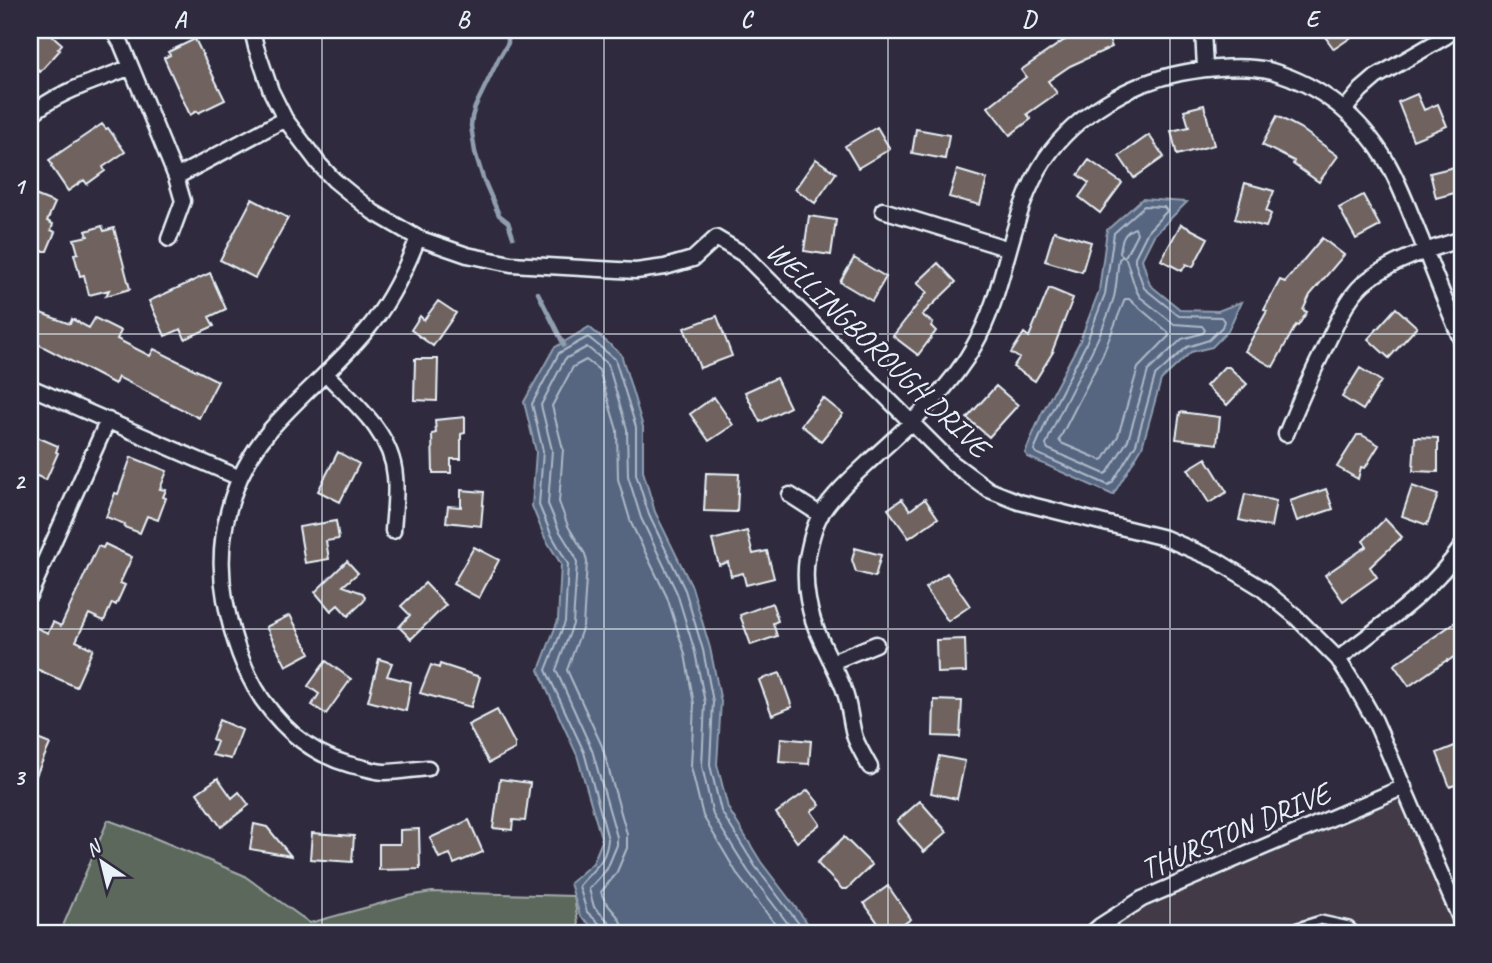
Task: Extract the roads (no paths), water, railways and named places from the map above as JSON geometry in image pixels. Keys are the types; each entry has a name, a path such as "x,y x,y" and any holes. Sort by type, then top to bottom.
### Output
{"street":[{"path":"113,30 131,67 176,177 183,201 169,239"},
{"path":"252,30 271,91 285,120 318,164 373,212 418,238 383,309 326,374 271,429 240,478 228,513 221,552 227,608 237,644 259,694 271,712 295,736 318,754 349,766 384,772 428,768"},
{"path":"1203,30 1205,68"},
{"path":"1345,109 1361,90 1377,77 1455,30"},
{"path":"30,116 60,96 131,67"},
{"path":"870,767 855,737 843,685 819,637 808,598 805,574 812,536 821,515 852,478 912,421 956,373 974,347 988,318 1024,201 1035,175 1048,155 1086,117 1109,101 1145,83 1205,68 1270,71 1311,87 1345,109 1366,131 1388,164 1462,342"},
{"path":"176,177 285,120"},
{"path":"883,210 1009,249"},
{"name":"WELLINGBOROUGH DRIVE","path":"418,238 467,255 511,264 636,271 693,259 716,237 743,254 951,462 989,490 1019,502 1165,538 1216,560 1260,587 1294,615 1338,659 1357,689 1375,721 1462,923"},
{"path":"1286,433 1306,385 1353,294 1367,280 1386,268 1462,239"},
{"path":"326,374 370,420 387,444 396,474 393,531"},
{"path":"30,387 240,478"},
{"path":"30,594 108,420"},
{"path":"790,495 821,515"},
{"path":"1338,659 1413,600 1439,576 1462,546"},
{"path":"832,662 876,644"},
{"name":"THURSTON DRIVE","path":"1092,933 1142,899 1404,787"}],"lane":[{"path":"1278,933 1321,920 1349,926 1357,933"}],"water":[{"path":"1142,199 1187,202 1154,235 1142,259 1150,285 1181,310 1218,311 1241,302 1228,331 1212,347 1191,352 1161,380 1142,447 1113,495 1028,457 1025,453 1041,415 1079,343 1099,291 1107,230"},
{"path":"589,327 621,354 643,427 643,471 655,512 692,587 710,648 721,702 717,764 728,808 761,862 815,933 600,933 580,916 570,883 593,863 602,841 577,755 539,670 558,620 561,564 545,538 532,506 536,452 524,402 554,348"}],"waterway":[{"path":"508,30 508,43 475,107 471,126 483,178 499,215 508,222 513,237"},
{"path":"538,293 564,345"}]}
